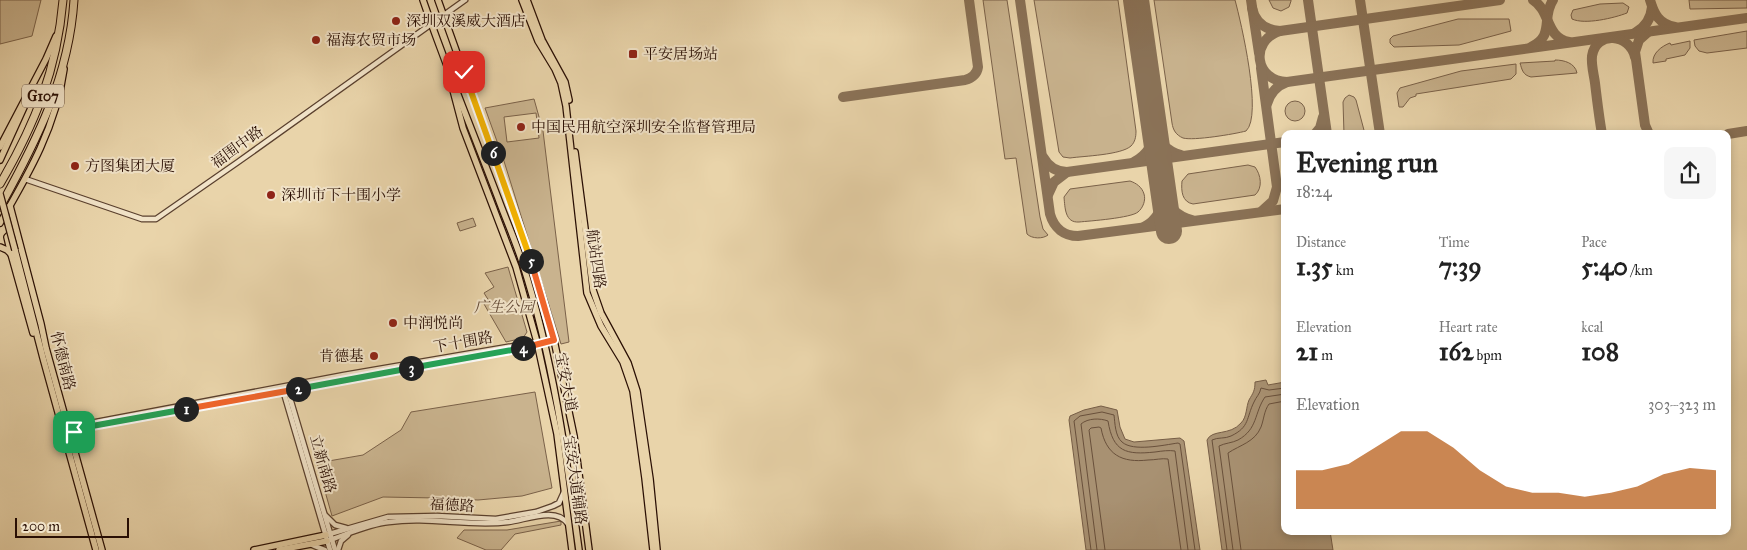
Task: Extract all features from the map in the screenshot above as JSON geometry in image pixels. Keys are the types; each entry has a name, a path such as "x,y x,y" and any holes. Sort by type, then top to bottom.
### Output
{"highway":[{"name":"G107","path":"0,184 26,138 39,108 51,71 60,27 63,0"},
{"name":"G107","path":"0,207 27,158 55,93 68,45 74,0"}],"main road":[{"name":"宝安大道","path":"423,0 447,69 523,264 545,342 565,448 579,550"},
{"name":"宝安大道","path":"438,0 527,248 554,340 574,436 589,550"},
{"name":"航站四路","path":"522,0 532,30 555,69 563,91 587,293 601,326 623,362 633,391 653,550"},
{"name":"航站四路","path":"527,0 542,40 565,82 570,106 574,152 593,290 601,313 628,362 637,391 650,479 657,550"},
{"path":"0,147 60,27"},
{"path":"0,223 25,179 47,134 58,106 68,45"},
{"path":"0,160 40,69"},
{"name":"宝安大道辅路","path":"447,69 463,128 516,266 537,344 557,434 572,550"},
{"name":"怀德南路","path":"0,194 13,252 95,549"},
{"name":"怀德南路","path":"10,206 102,550"},
{"path":"13,252 8,236 14,233 18,238"},
{"path":"0,247 13,252"},
{"path":"551,407 565,448"},
{"path":"254,550 311,538 328,537"},
{"path":"279,550 328,537"}],"street":[{"name":"福围中路","path":"25,179 142,219 156,219 465,0"},
{"name":"下十围路","path":"66,420 73,424 80,424 554,340"},
{"name":"下十围路","path":"71,439 74,432 81,428 285,388"},
{"name":"立新南路","path":"285,388 324,512 330,550"},
{"name":"立新南路","path":"285,388 321,520 336,550"},
{"name":"福德路","path":"543,513 562,498 564,486"},
{"path":"324,512 327,518 335,525 352,530 336,550"},
{"name":"福德路","path":"328,537 388,517 437,516 496,519 543,513 559,515 564,519 569,528"},
{"path":"311,538 320,529 321,520"},
{"path":"303,545 311,544 325,550"}],"green space":[{"path":"0,0 41,0 32,36 0,44"},
{"path":"983,0 1007,0 1040,217 1043,229 1048,235 1043,237 1035,238 1027,234 1016,158 1005,159"},
{"path":"1034,0 1118,0 1136,131 1135,139 1131,146 1111,153 1070,158 1063,157 1059,152"},
{"path":"1154,0 1235,0 1246,47 1252,89 1251,122 1246,131 1196,139 1183,138 1175,132 1172,123"},
{"path":"1269,0 1291,1 1289,7 1281,11 1273,8"},
{"path":"1689,0 1747,0 1747,8 1690,9"},
{"path":"1623,3 1629,7 1627,13 1621,15 1592,21 1572,19 1573,10 1600,4"},
{"path":"1458,19 1509,19 1511,31 1459,45 1394,47 1390,43 1390,39 1393,36"},
{"path":"1747,31 1747,48 1707,53 1699,51 1695,46 1694,40"},
{"path":"1690,41 1690,48 1685,55 1653,63 1654,56 1664,46 1670,43 1671,45"},
{"path":"1555,61 1569,63 1577,73 1531,77 1525,74 1520,63"},
{"path":"1516,64 1516,74 1511,79 1416,94 1403,107 1399,107 1397,93 1400,88 1461,71"},
{"path":"1349,95 1356,100 1364,130 1344,130 1343,102"},
{"path":"534,99 543,131 569,342 561,344 503,158 485,108","holes":["536,113 539,138 507,142 504,117"]},
{"path":"1295,101 1302,104 1305,111 1302,118 1295,121 1288,118 1285,111 1288,104"},
{"path":"1248,165 1255,167 1260,178 1259,189 1255,195 1193,204 1184,198 1182,181 1188,174"},
{"path":"1130,181 1142,189 1144,194 1144,204 1138,212 1119,218 1079,222 1074,222 1068,217 1065,210 1064,197 1070,189"},
{"path":"473,218 476,226 460,231 457,223"},
{"name":"广生公园","path":"508,267 527,332 523,338 506,342 484,304 489,301 484,293 494,287 485,273"},
{"path":"535,392 552,488 522,496 478,500 383,497 332,516 317,463 363,455 401,430 411,412"},
{"path":"561,521 561,525 515,534 501,550 486,550 457,538 464,530 507,530"}],"water":[{"path":"1266,380 1268,385 1281,383 1281,535 1331,535 1333,550 1222,550 1207,440 1213,435 1232,430 1241,423 1249,400 1254,392 1255,382"},
{"path":"1101,406 1117,410 1120,427 1125,439 1134,442 1180,438 1184,441 1200,550 1086,550 1069,420 1070,416"}],"taxiway":[{"path":"843,97 965,80 972,77 977,72 978,67 969,0"},
{"path":"1020,0 1050,214 1060,230 1068,235 1078,236 1281,210"},
{"path":"1251,0 1259,53"},
{"path":"1308,0 1326,130"},
{"path":"1360,0 1379,130"},
{"path":"1252,8 1258,21 1265,27 1280,31 1500,0"},
{"path":"1533,0 1543,10 1556,35 1569,42"},
{"path":"1531,47 1543,38 1548,13 1553,0"},
{"path":"1650,0 1658,18 1669,26 1675,27"},
{"path":"1635,33 1647,22 1652,7"},
{"path":"1280,31 1270,36 1264,43 1260,51 1260,60 1268,75 1276,80 1287,82 1747,18"},
{"path":"1647,130 1635,52 1639,40 1648,32"},
{"path":"1601,130 1592,63 1595,48 1600,42 1613,38 1627,43 1635,57"},
{"path":"1261,68 1277,187 1273,201 1262,211"},
{"path":"1267,104 1274,90 1287,82"},
{"path":"1318,130 1323,117"},
{"path":"1154,126 1157,136 1163,145 1181,155"},
{"path":"1134,162 1149,149 1153,140 1154,130"},
{"path":"1731,134 1747,131"},
{"path":"1043,157 1053,168 1067,172 1281,143"},
{"path":"1048,195 1054,182 1067,172"},
{"path":"1163,191 1173,210 1181,216 1192,220"},
{"path":"1144,227 1158,214 1163,194"}],"runway":[{"path":"1136,0 1169,231"}],"place":[{"name":"深圳双溪威大酒店","path":"396,21"},
{"name":"福海农贸市场","path":"316,40"},
{"name":"平安居场站","path":"633,54"},
{"name":"中国民用航空深圳安全监督管理局","path":"521,127"},
{"name":"方图集团大厦","path":"75,166"},
{"name":"深圳市下十围小学","path":"271,195"},
{"name":"中润悦尚","path":"393,323"},
{"name":"肯德基","path":"374,356"}],"route":[{"path":"74,432 81,428 546,344 554,340 527,248 464,72"}]}
